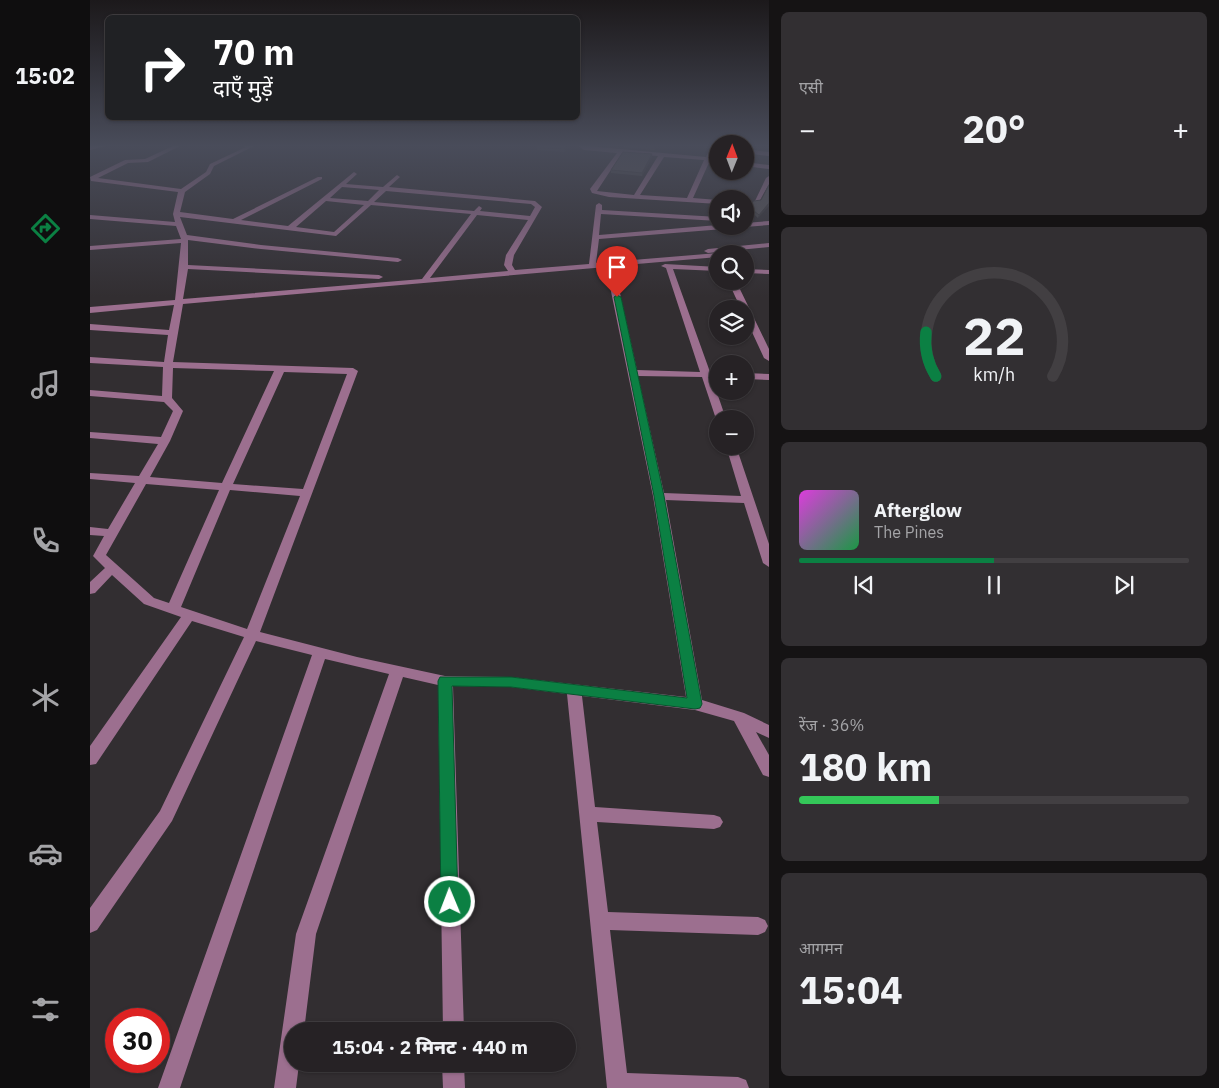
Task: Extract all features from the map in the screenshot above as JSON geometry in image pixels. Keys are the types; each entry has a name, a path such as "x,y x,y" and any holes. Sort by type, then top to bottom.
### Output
{"street":[{"path":"167,399 168,365 172,332 184,267 184,239 176,214 181,196"},
{"path":"234,221 284,196"},
{"path":"289,230 329,196"},
{"path":"176,214 289,230 336,234 378,196"},
{"path":"420,208 430,196"},
{"path":"472,196 534,202 539,207 510,254 511,269"},
{"path":"621,196 709,202"},
{"path":"689,201 691,196"},
{"path":"756,202 759,196"},
{"path":"427,277 477,213 486,198"},
{"path":"324,200 532,218"},
{"path":"592,263 598,208 623,213 709,218"},
{"path":"623,213 648,234"},
{"path":"675,216 696,230"},
{"path":"90,217 178,224"},
{"path":"754,222 769,223"},
{"path":"754,225 769,223"},
{"path":"595,237 709,229"},
{"path":"90,248 184,239 398,260"},
{"path":"90,310 769,245"},
{"path":"754,252 769,250"},
{"path":"592,263 610,266 709,256"},
{"path":"631,264 709,268"},
{"path":"610,266 659,496 695,704"},
{"path":"669,266 718,410"},
{"path":"184,267 356,277 427,277"},
{"path":"754,271 769,272"},
{"path":"736,290 769,358"},
{"path":"90,337 94,327 172,332"},
{"path":"90,360 168,365 353,371 252,635 166,816 90,924"},
{"path":"172,609 280,369"},
{"path":"632,372 709,374"},
{"path":"754,376 769,377"},
{"path":"90,393 167,399 178,411 165,440 99,556 148,601 252,635 445,681 511,682 695,704 739,718 769,732"},
{"path":"90,435 165,440"},
{"path":"734,455 769,563"},
{"path":"90,476 307,493"},
{"path":"659,496 750,500"},
{"path":"90,531 112,533"},
{"path":"90,590 112,568"},
{"path":"90,759 189,615"},
{"path":"169,1088 320,652"},
{"path":"294,1022 306,934 398,671"},
{"path":"445,681 453,1022"},
{"path":"574,690 618,1086 738,1088"},
{"path":"739,718 769,770"},
{"path":"589,814 714,822"},
{"path":"600,921 758,926"},
{"path":"285,1088 287,1072"},
{"path":"453,1072 454,1088"}],"building":[{"path":"763,196 769,196 769,203 759,215 754,211 754,201 761,200"}],"route":[{"path":"450,902 445,681 511,682 695,704 659,496 617,297"}]}
